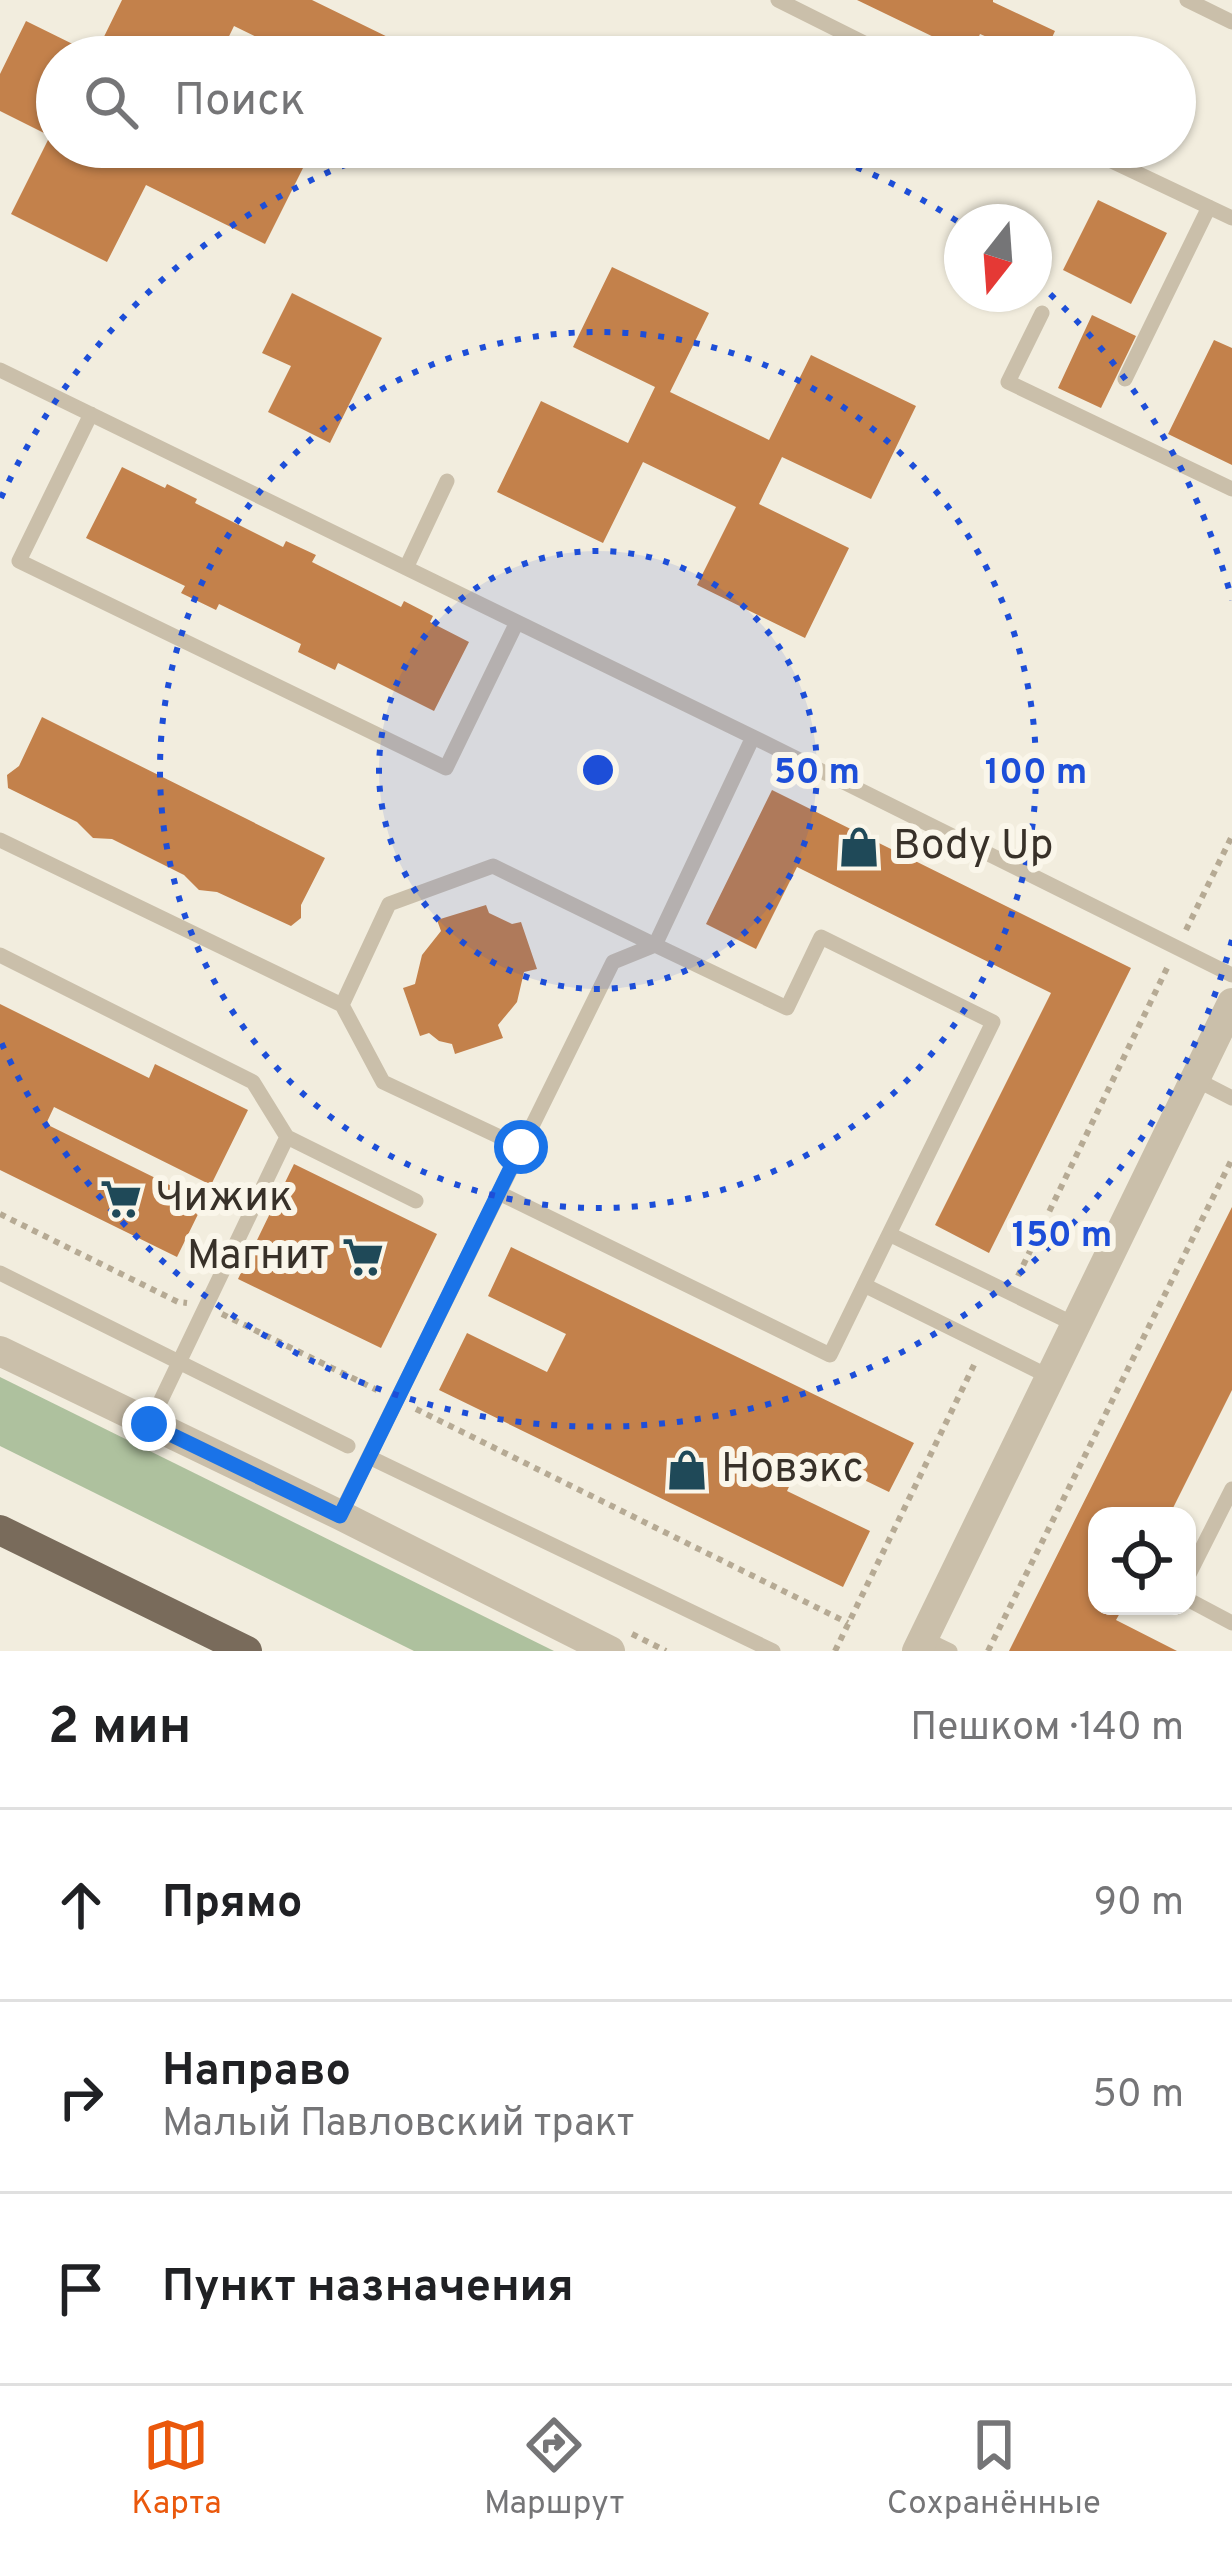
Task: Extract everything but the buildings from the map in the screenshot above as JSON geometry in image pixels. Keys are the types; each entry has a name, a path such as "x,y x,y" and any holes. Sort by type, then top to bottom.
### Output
{"main road":[{"path":"0,1529 247,1651"}],"street":[{"path":"930,1647 1050,1377 1232,1003"},
{"path":"0,1351 610,1651"}],"lane":[{"path":"778,0 850,36"},
{"path":"1187,0 1232,22"},
{"path":"1139,168 1232,218"},
{"path":"1125,379 1209,207"},
{"path":"1042,313 1008,382 1232,489"},
{"path":"0,370 1232,975"},
{"path":"91,414 20,562 446,768 517,622"},
{"path":"406,568 446,481"},
{"path":"340,1516 614,962 655,945 752,737"},
{"path":"0,841 343,1005 383,1082 521,1147"},
{"path":"343,1005 389,904 493,866 787,1008 821,937 993,1022 830,1355 500,1193"},
{"path":"0,956 253,1082 287,1137 416,1201"},
{"path":"1195,1079 1232,1098"},
{"path":"149,1424 287,1137"},
{"path":"889,1234 1076,1325"},
{"path":"0,1273 348,1447"},
{"path":"864,1285 1050,1377"},
{"path":"369,1457 773,1651"},
{"path":"1196,1560 1232,1490"},
{"path":"1196,1605 1232,1623"}],"path":[{"path":"1177,948 1232,836"},
{"path":"988,1651 1232,1159"},
{"path":"0,1214 178,1302 207,1306 848,1623"}],"green space":[{"path":"0,1377 554,1651 414,1651 0,1446"}],"place":[{"name":"Body Up","path":"859,847"},
{"name":"Чижик","path":"121,1199"},
{"name":"Магнит","path":"363,1257"},
{"name":"Новэкс","path":"687,1470"}],"route":[{"path":"149,1424 340,1516 521,1147"}]}
